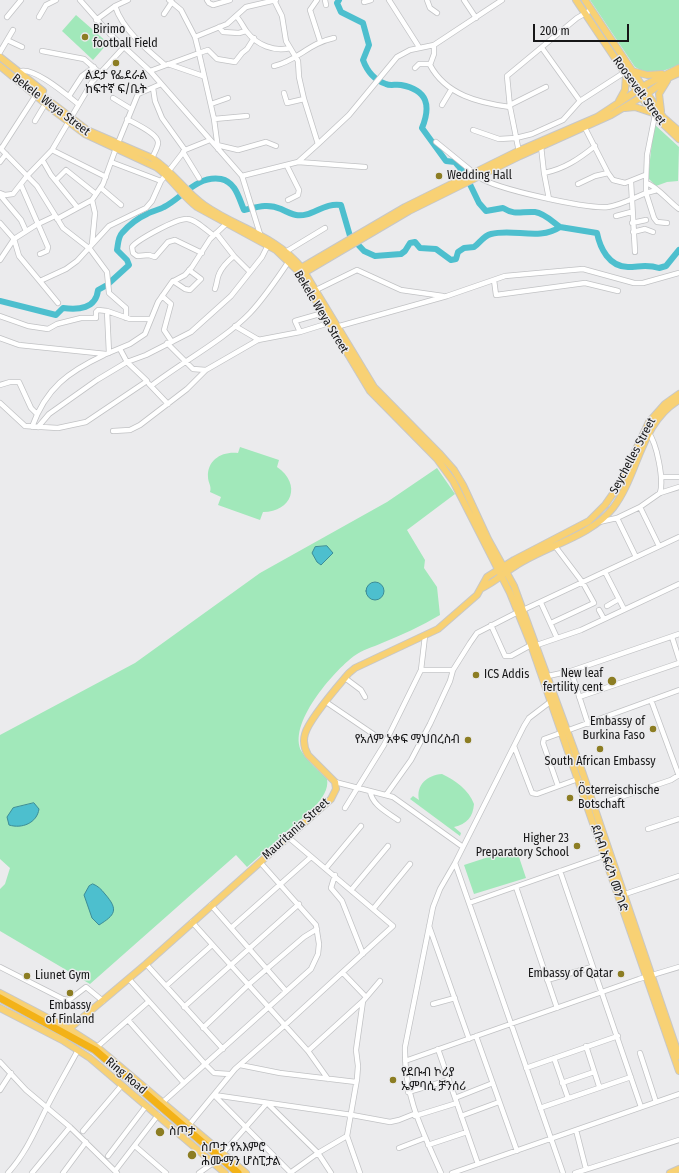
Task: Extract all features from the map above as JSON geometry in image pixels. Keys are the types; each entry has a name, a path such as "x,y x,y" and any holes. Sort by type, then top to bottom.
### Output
{"highway":[{"name":"Ring Road","path":"0,998 95,1050 238,1173"},
{"name":"Ring Road","path":"0,1004 66,1033 232,1173"}],"main road":[{"name":"Roosevelt Street","path":"576,0 641,97 654,114 679,139"},
{"name":"Roosevelt Street","path":"585,0 663,117 679,131"},
{"path":"0,57 53,99 54,108"},
{"path":"0,61 54,108"},
{"name":"Bekele Weya Street","path":"0,66 85,134 117,145 168,172 197,207 226,224 268,245 301,271 323,313 333,326 362,374 387,403 439,453 454,470 463,485 503,571"},
{"path":"301,271 354,240 470,179 569,130 641,97 679,68"},
{"path":"0,70 44,106 54,108"},
{"path":"632,70 652,76 679,73"},
{"path":"620,106 625,90 625,73"},
{"path":"519,154 585,128 620,106 643,86 670,74"},
{"path":"663,117 659,105 659,94 670,74"},
{"path":"620,106 635,107 654,114"},
{"path":"117,145 152,158 168,172"},
{"path":"186,193 215,213 260,234 288,251 298,262 301,271 316,290 333,326"},
{"path":"298,262 312,265"},
{"path":"310,281 312,265"},
{"name":"Seychelles Street","path":"503,571 578,528 598,513 619,485 657,412 679,394"},
{"name":"Seychelles Street","path":"503,571 555,546 599,522 619,499 647,431 662,415 679,402"},
{"name":"Mauritania Street","path":"66,1033 146,964 331,798 336,789 335,782 308,755 304,745 305,732 345,678 355,668 438,629 452,618 482,588 487,577 503,571"},
{"name":"ደቡብ አፍሪካ መንገድ","path":"503,571 548,676 578,779 679,1056"},
{"name":"ደቡብ አፍሪካ መንገድ","path":"534,645 550,702 594,806 621,895"},
{"name":"ደቡብ አፍሪካ መንገድ","path":"649,976 679,1071"},
{"path":"0,993 66,1033 97,1047 246,1173"},
{"path":"0,1008 78,1050 158,1115 225,1173"},
{"path":"670,1173 679,1169"}],"street":[{"path":"7,17 21,0"},
{"path":"39,17 46,5 56,0"},
{"path":"80,0 96,20 150,71 242,176 260,234"},
{"path":"96,20 115,6 128,0"},
{"path":"208,0 213,5 230,0"},
{"path":"195,37 220,27 246,7 275,0 282,16 286,39 298,62 299,77 304,99 318,144"},
{"path":"317,0 310,10 320,41"},
{"path":"364,2 371,0"},
{"path":"389,0 419,47"},
{"path":"427,0 430,8 437,13"},
{"path":"464,0 476,18"},
{"path":"242,176 287,166 298,162 349,115 397,57 419,47 434,45 502,0"},
{"path":"164,14 171,1 181,10 195,37 203,76 211,104 218,150"},
{"path":"115,6 130,31 166,64 203,76"},
{"path":"519,154 510,106 507,83 508,75 592,10"},
{"path":"236,16 246,31 270,48 284,50 290,48"},
{"path":"220,27 223,32 239,33 246,31"},
{"path":"0,52 13,30"},
{"path":"150,71 208,50 217,59 235,62 242,53 247,50 254,38"},
{"path":"274,66 286,63 320,41 334,38"},
{"path":"7,40 22,47"},
{"path":"434,45 433,57 430,64 436,77 451,90 480,102 510,106 546,87"},
{"path":"0,194 10,196 14,194 27,176 43,161 52,150 78,104 100,73 124,47"},
{"path":"542,48 580,101"},
{"path":"42,51 84,59 100,73"},
{"path":"415,68 419,64 430,64"},
{"path":"69,96 82,76 94,67"},
{"path":"18,72 24,69 49,81 78,104"},
{"path":"473,130 499,139 516,138 532,134 563,120 580,101 625,73"},
{"path":"0,260 14,239 38,224 56,218 92,200 106,178 117,145 138,94 161,84"},
{"path":"153,88 155,101 162,118 184,151 199,178"},
{"path":"442,105 451,90"},
{"path":"284,93 287,103 304,99"},
{"path":"34,98 0,149 46,197 56,218 63,228 90,249 107,272 109,293 126,308 126,318"},
{"path":"113,98 131,109"},
{"path":"211,104 228,98"},
{"path":"35,121 44,106"},
{"path":"654,114 645,175 646,193 655,221 667,223"},
{"path":"214,119 247,116"},
{"path":"128,119 158,139 158,144 152,158"},
{"path":"563,120 569,130"},
{"path":"585,128 613,180 618,182 631,182 645,175"},
{"path":"92,244 109,226 146,208 152,201 161,181 184,151 210,140"},
{"path":"217,145 238,150 266,142 276,146"},
{"path":"436,142 470,179 549,199 602,207 619,204 657,190"},
{"path":"541,146 549,199"},
{"path":"544,173 561,169 580,158 595,146"},
{"path":"52,150 106,178"},
{"path":"0,162 6,154"},
{"path":"43,161 77,207"},
{"path":"111,162 161,181"},
{"path":"298,162 365,167"},
{"path":"287,166 300,190 298,195 288,200"},
{"path":"56,180 66,170 96,194"},
{"path":"578,184 595,176 608,173"},
{"path":"631,182 630,199 635,252"},
{"path":"646,183 657,190 668,202 679,209"},
{"path":"21,185 48,247 47,251 40,254"},
{"path":"101,188 121,205"},
{"path":"0,194 21,220 26,232"},
{"path":"40,281 66,269 90,249 92,244 95,213 92,200"},
{"path":"616,216 631,212"},
{"path":"202,253 176,240 168,242 155,257 149,255 137,256 133,253 132,247 162,228 183,219 191,220 215,234 250,272"},
{"path":"632,223 646,220"},
{"path":"0,222 14,239 19,256 58,303"},
{"path":"32,427 42,401 57,384 90,361 142,338 147,331 150,319 162,296 173,281 189,270 198,260 215,234 226,224"},
{"path":"288,251 325,228"},
{"path":"632,232 644,229 653,232"},
{"path":"38,427 55,409 97,380 128,362 146,355 191,332 231,296 262,256 268,245"},
{"path":"215,290 218,275 225,264 234,256"},
{"path":"151,386 235,326 250,313 289,261"},
{"path":"113,431 130,430 187,389 206,370 259,340 333,326 447,296 505,276 583,269 638,283 679,273"},
{"path":"173,281 185,289 190,290 201,279 189,270"},
{"path":"316,290 357,270 401,290 447,296"},
{"path":"494,280 496,295 585,283 618,291"},
{"path":"162,296 171,304 164,330 169,343 193,369 206,370"},
{"path":"0,316 28,326 48,329 57,324 81,318 96,318 96,311 98,310 107,311 126,318 150,319"},
{"path":"107,311 108,353"},
{"path":"300,332 295,321 323,313"},
{"path":"235,326 259,340"},
{"path":"0,338 20,345 108,353"},
{"path":"120,349 128,362 168,404"},
{"path":"0,402 22,425 58,428 86,422 147,381"},
{"path":"0,385 10,382 19,382 31,408 37,414"},
{"path":"647,431 652,438 662,477 662,488 660,493"},
{"path":"662,477 679,477"},
{"path":"599,522 617,518 640,507 660,493 679,487"},
{"path":"640,507 660,546"},
{"path":"617,518 636,557"},
{"path":"386,795 405,770 430,724 450,681 453,670 477,633 491,625 541,603 679,537"},
{"path":"551,623 593,605 594,601 583,583 555,546"},
{"path":"605,572 624,609"},
{"path":"491,625 505,656 511,656 534,645 557,638 604,619 679,584"},
{"path":"607,606 619,599"},
{"path":"541,603 557,638"},
{"path":"600,610 604,619"},
{"path":"548,676 571,671 679,634"},
{"path":"345,808 384,746 421,670 425,636"},
{"path":"672,637 679,659"},
{"path":"579,696 679,663"},
{"path":"421,670 453,670"},
{"path":"571,671 588,724"},
{"path":"345,678 361,690 365,697"},
{"path":"558,786 543,743 544,739 679,690"},
{"path":"594,806 671,780 679,775 652,700"},
{"path":"326,702 379,738"},
{"path":"441,1173 415,1115 408,1092 405,1061 405,1047 433,907 440,889 455,863 529,718 550,702"},
{"path":"514,746 532,793 537,794 578,779"},
{"path":"335,782 370,790 399,801 463,847"},
{"path":"370,790 371,798 398,820"},
{"path":"648,830 679,819"},
{"path":"326,868 361,826"},
{"path":"189,1125 229,1074 343,973 393,926 352,889 311,857 288,836"},
{"path":"352,889 388,846"},
{"path":"469,903 606,856"},
{"path":"231,928 311,857"},
{"path":"163,1102 183,1082 269,1008 311,968 315,961 319,944 318,929 313,920 260,862"},
{"path":"455,863 563,1173"},
{"path":"374,908 410,864"},
{"path":"560,871 592,967 618,1036 641,1107"},
{"path":"336,876 331,888 342,901 363,954"},
{"path":"621,895 679,876"},
{"path":"516,887 557,1008"},
{"path":"184,1007 299,904"},
{"path":"211,905 286,991"},
{"path":"192,922 308,1051 328,1079"},
{"path":"429,926 469,1039"},
{"path":"203,1028 248,985 304,937 318,929"},
{"path":"166,986 212,945"},
{"path":"146,964 223,1049"},
{"path":"0,967 63,999 70,1000 86,987 103,1001"},
{"path":"547,980 592,967"},
{"path":"405,1061 602,992 679,967"},
{"path":"343,973 364,999 356,1050 358,1066 352,1115 347,1136 360,1173"},
{"path":"129,979 148,1002 214,1073 229,1074"},
{"path":"308,1051 364,999 380,981"},
{"path":"433,1004 455,998"},
{"path":"97,1047 148,1002"},
{"path":"128,1020 183,1082"},
{"path":"476,1036 517,1151"},
{"path":"526,1068 618,1036"},
{"path":"586,1046 599,1086"},
{"path":"438,1049 478,1164"},
{"path":"8,1173 23,1154 78,1050"},
{"path":"640,1054 656,1102"},
{"path":"554,1058 568,1098"},
{"path":"0,1062 26,1090 70,1127 116,1172 158,1115"},
{"path":"240,1065 280,1073 356,1082"},
{"path":"562,1083 594,1072"},
{"path":"0,1090 11,1073"},
{"path":"540,1108 631,1076"},
{"path":"408,1092 449,1080"},
{"path":"214,1095 390,1122 456,1101 493,1083"},
{"path":"83,1131 122,1085"},
{"path":"452,1173 679,1094"},
{"path":"214,1095 291,1173 318,1153 347,1136"},
{"path":"461,1116 500,1102"},
{"path":"223,1153 267,1103"},
{"path":"267,1103 318,1153 331,1173"},
{"path":"108,1156 146,1106"},
{"path":"32,1173 70,1127"},
{"path":"576,1130 586,1169"},
{"path":"428,1144 467,1132"},
{"path":"399,1148 425,1138"},
{"path":"575,1173 679,1140"},
{"path":"63,1173 86,1142"},
{"path":"134,1146 166,1173"},
{"path":"199,1173 213,1162"},
{"path":"472,1166 474,1173"}],"green space":[{"path":"590,0 679,0 679,65 657,72 646,72 635,67"},
{"name":"Birimo football Field","path":"76,15 108,43 93,60 62,31"},
{"path":"654,124 679,147 678,181 667,182 656,186 648,178"},
{"path":"240,447 279,460 277,467 285,474 289,481 291,489 287,502 273,511 263,512 260,520 218,505 221,497 210,492 211,488 208,479 208,471 213,461 221,455 238,453"},
{"path":"437,468 455,494 407,530 425,560 424,568 437,587 440,615 404,634 364,650 354,656 335,674 314,700 306,714 301,728 299,741 304,756 327,779 327,787 324,794 313,808 286,832 283,832 281,837 247,867 236,855 90,984 0,931 0,889 5,884 10,868 0,859 0,735 135,663 260,573 387,502"},
{"path":"442,774 461,786 469,794 474,804 471,816 466,822 454,827 461,833 460,836 410,799 413,796 419,800 419,790 421,785 432,776"},
{"path":"516,848 526,878 474,894 464,865"}],"water":[{"path":"327,546 333,553 321,565 317,562 312,553 315,547"},
{"path":"375,582 381,585 384,591 381,597 375,600 369,597 366,591 369,585"},
{"path":"34,803 39,809 38,814 32,821 28,824 19,826 9,825 7,817 13,808"},
{"path":"93,884 104,892 113,908 112,915 99,925 92,918 84,895 89,886"}],"waterway":[{"path":"339,0 337,3 341,12 363,23 369,45 363,60 369,71 375,78 388,85 410,87 422,95 426,106 425,120 422,128 446,161 455,162 465,174 479,203 486,211 503,208 515,213 535,212 545,216 560,227"},
{"path":"0,301 56,315 63,308 75,309 90,305 97,296 98,290 107,285 129,265 127,260 117,250 118,241 125,230 140,218 171,203 190,188 204,180 212,179 221,179 234,187 244,210 262,206 272,206 294,215 302,215 329,206 341,205 350,236 364,251 375,256 401,254 410,243 415,242 420,248 436,249 451,260 456,259 458,252 464,248 474,247 491,234 509,232 535,234 552,231 560,227 597,233 600,245 606,256 621,266 647,266 659,268 666,266 679,250"}],"place":[{"name":"Birimo football Field","path":"85,37"},
{"name":"ልደታ የፌደራል ከፍተኛ ፍ/ቤት","path":"116,63"},
{"name":"Wedding Hall","path":"439,176"},
{"name":"ICS Addis","path":"476,675"},
{"name":"New leaf fertility cent","path":"612,681"},
{"name":"Embassy of Burkina Faso","path":"653,729"},
{"name":"የአለም አቀፍ ማህበረስብ","path":"468,740"},
{"name":"South African Embassy","path":"600,749"},
{"name":"Österreischische Botschaft","path":"570,798"},
{"name":"Higher 23 Preparatory School","path":"577,846"},
{"name":"Embassy of Qatar","path":"621,974"},
{"name":"Liunet Gym","path":"27,976"},
{"name":"Embassy of Finland","path":"70,993"},
{"name":"የደቡብ ኮሪያ ኤምባሲ ቻንሰሪ","path":"393,1080"},
{"name":"ስጦታ","path":"160,1132"},
{"name":"ስጦታ የአእምሮ ሕሙማን ሆስፒታል","path":"192,1155"}]}
